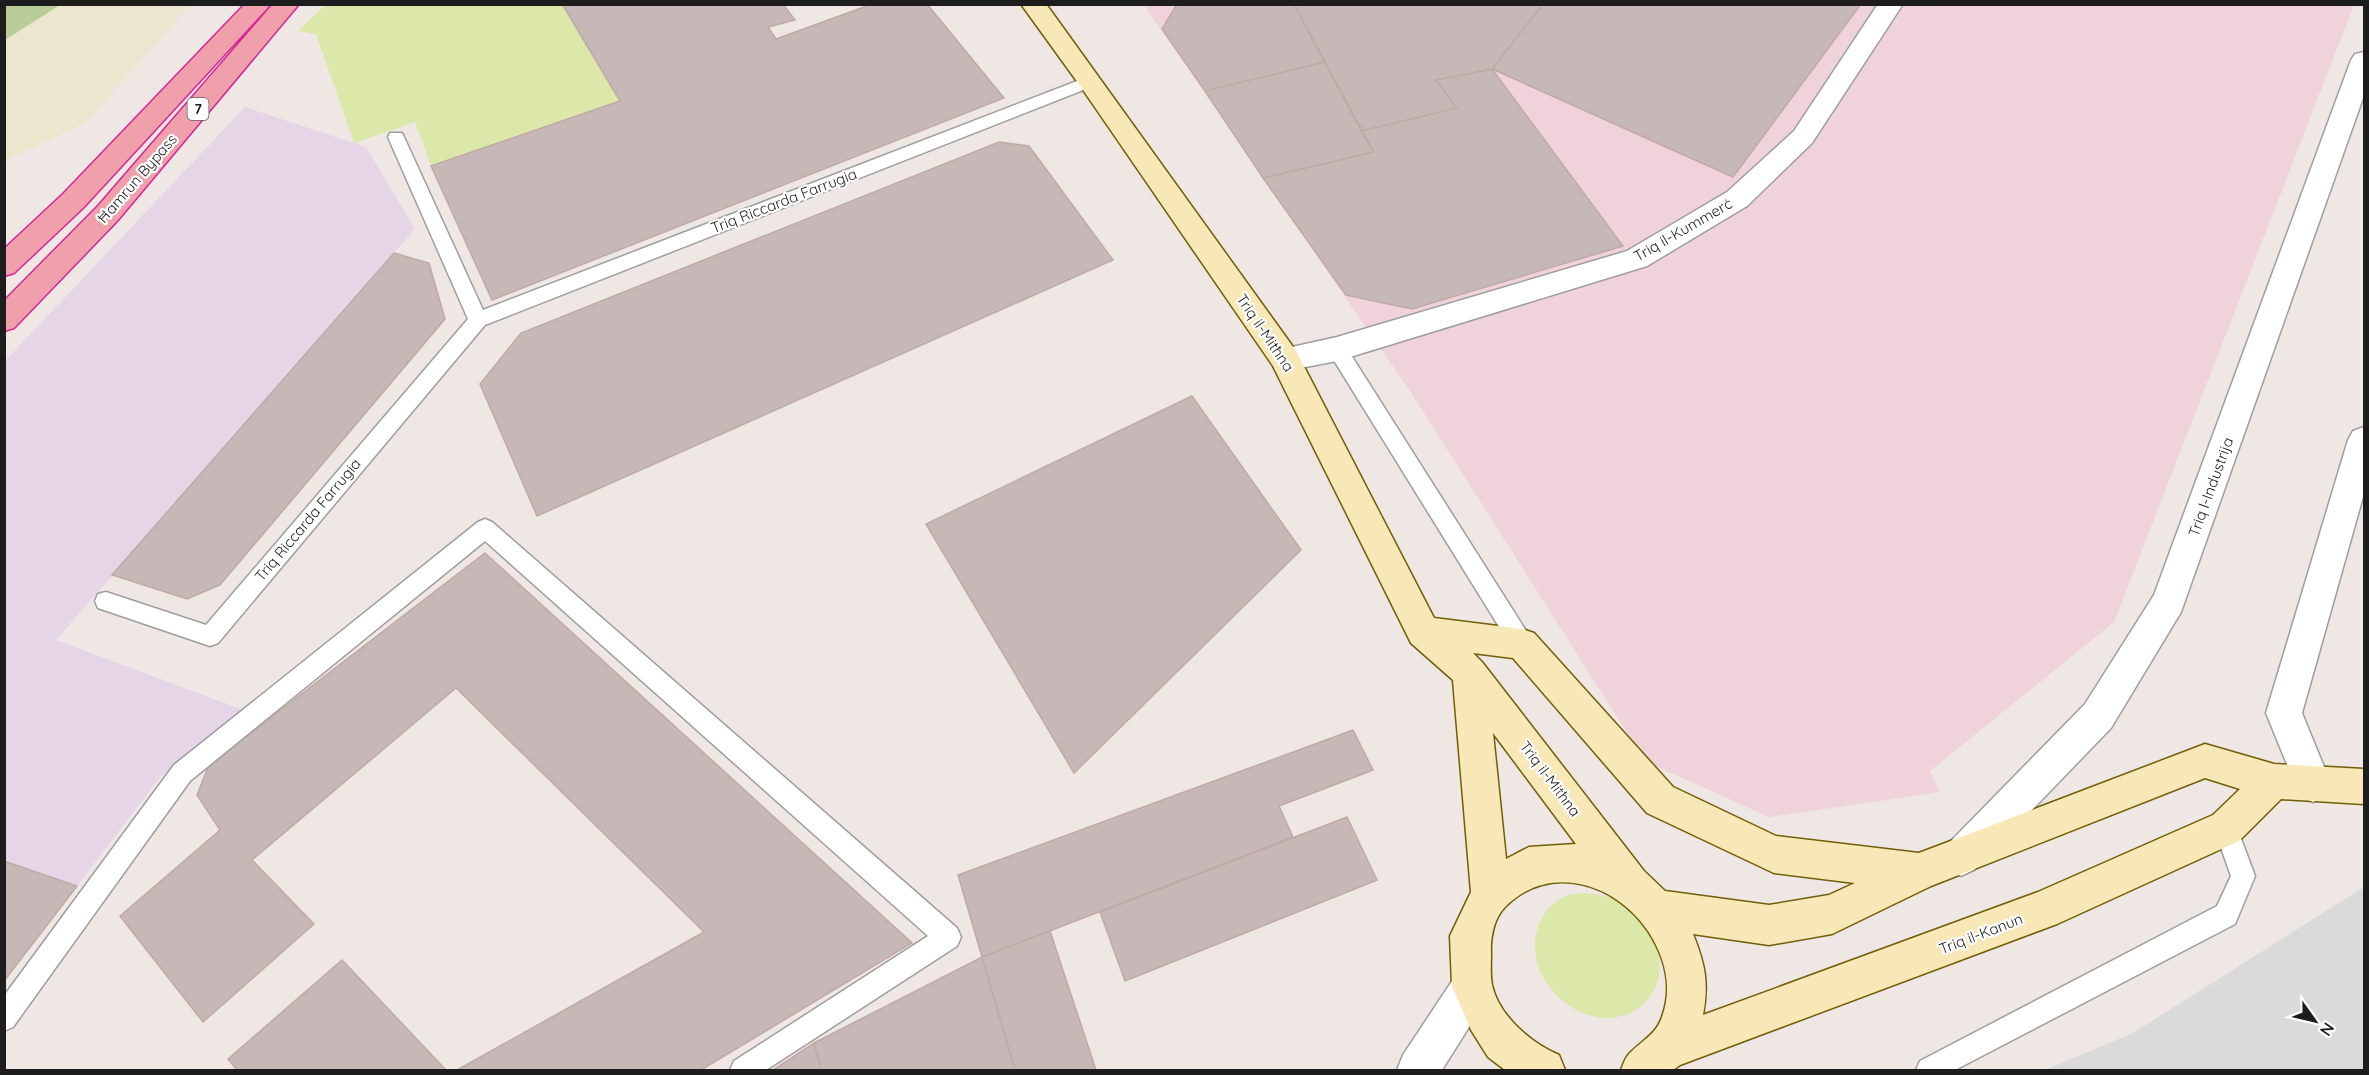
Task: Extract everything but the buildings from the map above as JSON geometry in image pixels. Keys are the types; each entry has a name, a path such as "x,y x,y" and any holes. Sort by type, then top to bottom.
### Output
{"highway":[{"path":"73,201 229,4"},
{"name":"Ħamrun Bypass","path":"4,266 73,201 259,4"},
{"name":"Ħamrun Bypass","path":"4,320 108,213 287,4"},
{"path":"108,213 314,4"}],"main road":[{"name":"Triq il-Mitħna","path":"1033,4 1090,81 1285,359 1423,632 1470,673 1674,936 1685,965 1687,995 1681,1025 1654,1060"},
{"path":"1423,632 1522,644 1660,800 1774,854 1919,872"},
{"path":"1470,673 1490,894"},
{"path":"1544,1071 1528,1063 1503,1042 1485,1016 1472,986 1470,936 1490,894 1529,866 1580,863 1643,897 1769,925 1832,914 1919,872 2205,761 2274,781 2364,787"},
{"name":"Triq il-Kanun","path":"1654,1060 2043,910 2226,828 2274,781"}],"street":[{"name":"Triq il-Kummerċ","path":"1285,359 1337,349 1637,259 1737,199 1803,137 1891,4"},
{"name":"Triq l-Industrija","path":"1961,857 2098,716 2169,601 2364,60"},
{"path":"2313,784 2284,713 2364,440"},
{"path":"1418,1071 1472,986"}],"lane":[{"name":"Triq Riccarda Farrugia","path":"106,601 210,636 478,320 1090,81"},
{"path":"396,137 478,320"},
{"path":"1337,349 1522,644"},
{"path":"4,1018 182,773 485,528 948,937 743,1071"},
{"path":"1929,1071 2226,915 2243,876 2226,828"}],"shaded area":[{"path":"5,5 190,5 86,122 5,161"},
{"path":"1144,5 2354,5 2114,622 1930,771 1940,792 1769,817 1645,761 1412,394"},
{"path":"245,107 366,147 415,229 56,640 251,713 161,776 5,981 5,361"},
{"path":"2364,887 2364,1070 2045,1070 2133,1033"}],"green space":[{"path":"5,4 60,4 60,5 5,40"},
{"path":"325,5 562,5 620,101 431,166 415,122 354,143 316,34 298,31"},
{"path":"1584,893 1613,899 1634,911 1651,933 1656,946 1659,973 1656,986 1649,998 1637,1009 1621,1016 1610,1018 1591,1016 1574,1008 1559,997 1547,983 1538,967 1535,949 1537,931 1545,913 1563,897"}]}
